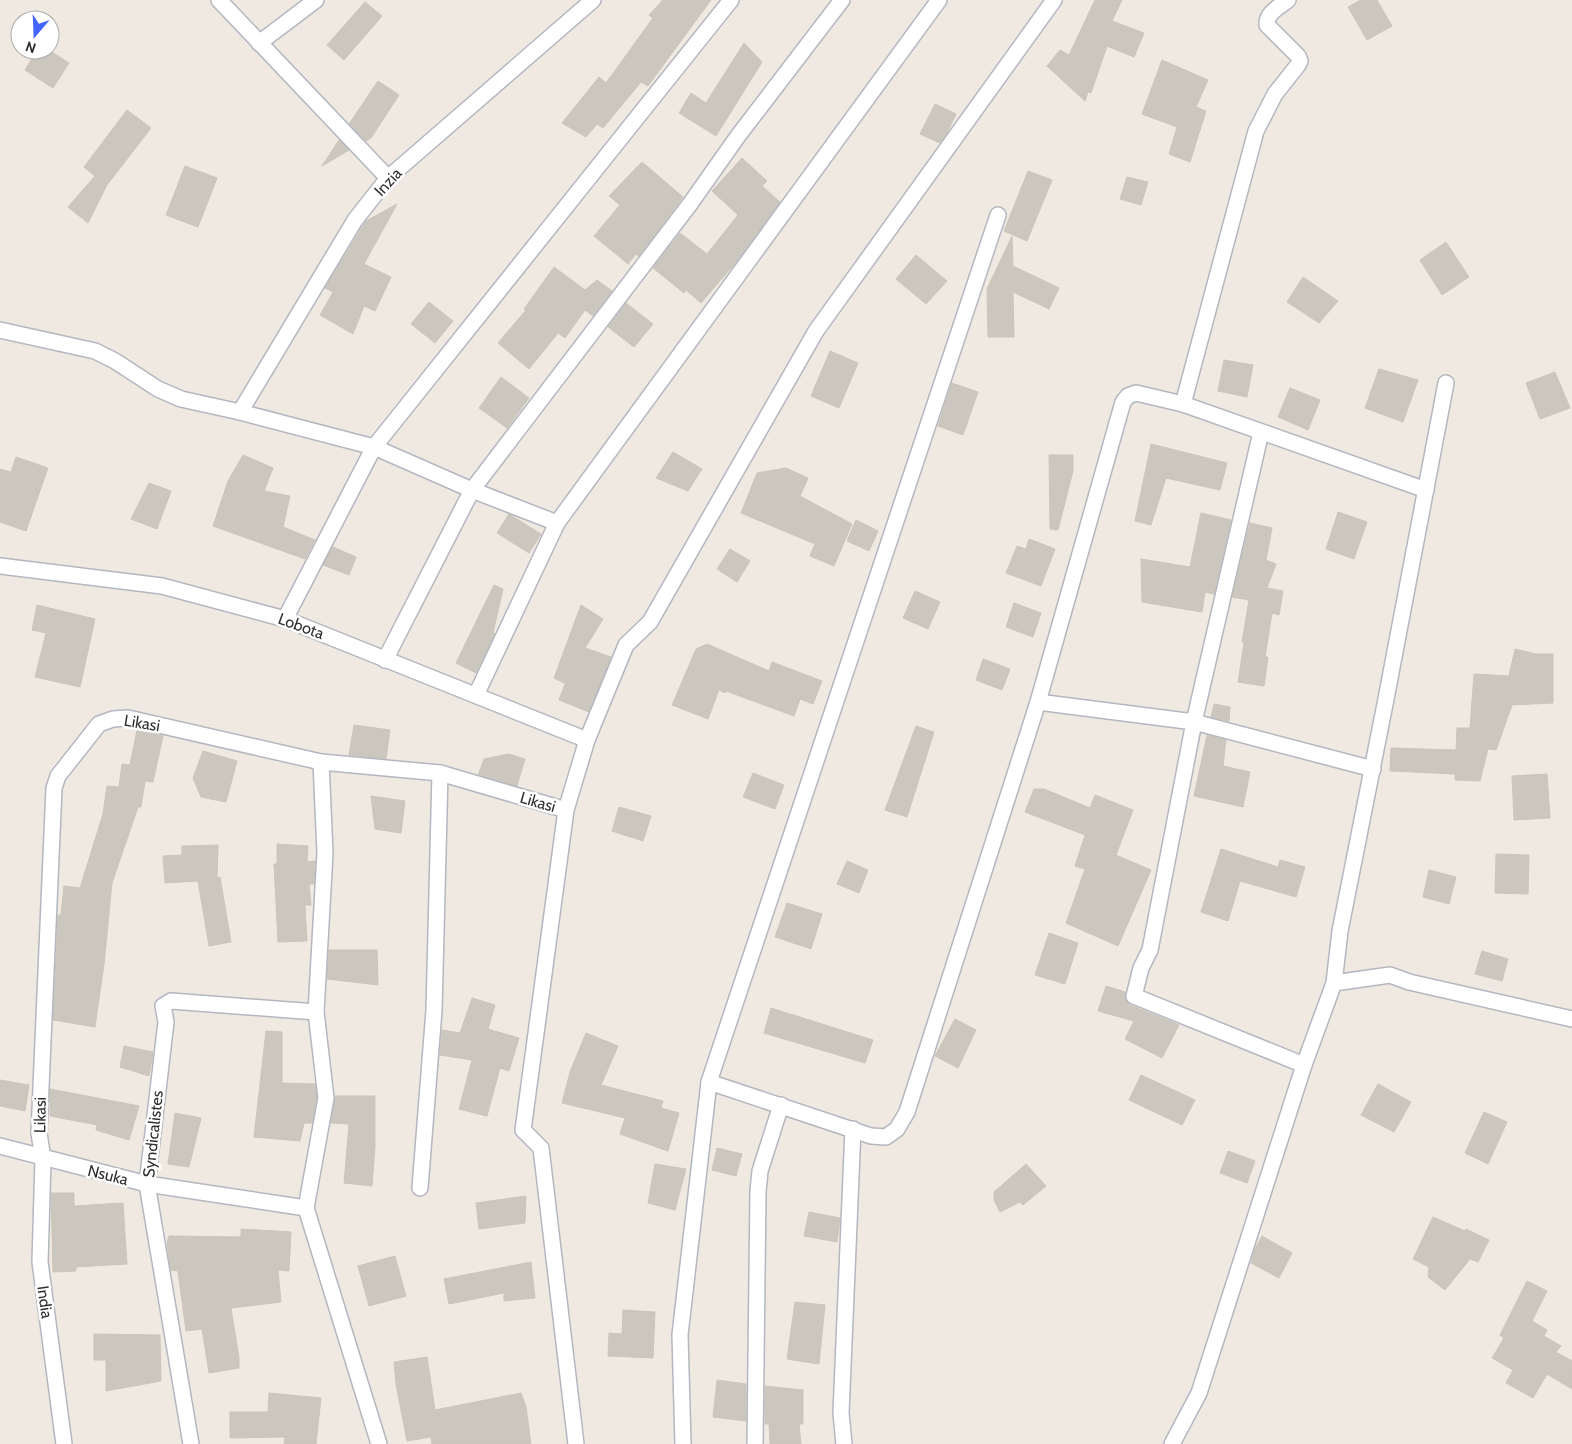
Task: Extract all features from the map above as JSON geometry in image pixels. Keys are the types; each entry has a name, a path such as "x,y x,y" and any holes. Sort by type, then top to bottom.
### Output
{"lane":[{"path":"219,0 388,178"},
{"path":"260,43 316,0"},
{"name":"Inzia","path":"240,412 355,220 388,178 593,0"},
{"path":"286,619 374,447 731,0"},
{"path":"385,660 472,490 684,212 738,136 842,0"},
{"path":"476,695 558,523 938,0"},
{"path":"576,1444 541,1148 523,1130 566,810 587,740 626,645 650,622 816,331 1054,0"},
{"path":"1183,404 1256,131 1275,94 1300,61 1298,56 1267,25 1269,14 1288,0"},
{"path":"683,1444 680,1335 709,1082 998,215"},
{"path":"0,330 95,351 115,361 158,389 181,399 240,412 374,447 472,490 558,523"},
{"path":"1172,1444 1199,1393 1304,1065 1334,983 1340,931 1446,383"},
{"path":"709,1082 871,1136 886,1137 897,1129 907,1112 1038,702 1123,402 1128,396 1136,393 1183,404 1426,490"},
{"path":"1261,432 1194,722 1150,950 1141,968 1134,996 1304,1065"},
{"name":"Lobota","path":"0,566 162,586 286,619 587,740"},
{"path":"1038,702 1194,722 1372,769"},
{"name":"Likasi","path":"43,1159 39,1124 54,788 58,776 99,724 113,719 128,718 321,762 440,773 566,810"},
{"path":"321,762 325,853 316,1012 326,1098 306,1208 379,1444"},
{"path":"420,1188 434,1010 440,773"},
{"path":"1334,983 1390,975 1409,982 1572,1019"},
{"name":"Syndicalistes","path":"191,1444 147,1184 166,1022 163,1006 171,1000 316,1012"},
{"path":"756,1444 759,1181 760,1171 782,1105"},
{"path":"844,1444 840,1413 853,1129"},
{"name":"Nsuka","path":"0,1146 43,1159 147,1184 306,1208"},
{"name":"India","path":"43,1159 40,1262 64,1444"}],"building":[{"path":"663,0 711,0 648,86 641,82 603,128 597,124 586,137 562,123 599,77 606,83 653,18 649,15"},
{"path":"1095,0 1122,0 1112,21 1144,33 1134,57 1107,46 1091,93 1088,92 1085,101 1047,66 1060,50 1069,55"},
{"path":"1361,0 1377,0 1392,26 1367,40 1348,7"},
{"path":"365,2 382,16 344,60 327,45"},
{"path":"744,43 762,62 716,136 679,113 691,93 706,103"},
{"path":"60,57 69,63 53,88 25,70 31,60 60,60"},
{"path":"1162,60 1208,80 1196,107 1206,111 1190,162 1169,154 1177,127 1142,114"},
{"path":"378,81 399,95 371,138 366,141 349,124"},
{"path":"935,104 956,114 940,143 920,134"},
{"path":"127,110 151,128 107,185 88,223 68,207 95,176 84,167"},
{"path":"339,140 349,150 322,166"},
{"path":"742,158 767,181 762,186 780,202 737,261 701,303 686,290 684,293 653,268 680,233 707,254 738,215 712,191"},
{"path":"642,162 683,197 639,256 636,254 628,264 594,236 620,205 609,196"},
{"path":"185,166 217,178 198,227 166,215"},
{"path":"1028,171 1052,180 1027,241 1004,231"},
{"path":"1127,177 1148,182 1141,205 1120,199"},
{"path":"397,204 364,264 391,277 375,311 364,306 353,334 320,315 333,292 325,288 366,221"},
{"path":"1012,236 1013,266 1059,288 1049,309 1013,292 1014,337 988,337 987,289"},
{"path":"1446,242 1469,277 1442,295 1420,260"},
{"path":"916,255 947,281 926,304 896,279"},
{"path":"554,267 585,290 597,280 612,291 593,316 585,310 565,338 558,333 529,369 498,343 526,310 524,309"},
{"path":"1303,277 1338,301 1319,323 1287,302"},
{"path":"429,302 453,321 435,343 411,324"},
{"path":"626,303 653,324 634,347 608,327"},
{"path":"830,351 858,363 839,408 811,396"},
{"path":"1224,360 1253,365 1247,397 1218,391"},
{"path":"1379,369 1418,380 1403,422 1365,408"},
{"path":"1555,372 1570,408 1540,419 1526,383"},
{"path":"501,377 529,398 507,428 479,408"},
{"path":"952,383 978,392 963,435 938,426"},
{"path":"1290,388 1320,400 1308,430 1278,417"},
{"path":"1151,444 1227,463 1220,490 1166,478 1151,525 1135,521"},
{"path":"673,452 702,469 688,491 656,478"},
{"path":"243,455 273,468 264,491 290,496 283,527 315,540 305,559 213,526 228,481"},
{"path":"1049,455 1073,455 1073,471 1058,530 1050,529"},
{"path":"16,457 48,468 26,531 0,522 0,469 11,472"},
{"path":"786,468 808,478 800,496 852,524 834,566 810,556 815,544 741,513 757,473"},
{"path":"149,483 171,491 157,529 131,519"},
{"path":"1338,512 1367,522 1354,559 1326,549"},
{"path":"1201,513 1231,520 1214,594 1205,592 1202,612 1142,602 1141,559 1190,567"},
{"path":"509,514 541,534 529,553 497,533"},
{"path":"856,520 878,531 869,551 847,541"},
{"path":"1250,523 1272,528 1266,560 1276,564 1267,588 1283,591 1279,615 1272,613 1265,657 1268,657 1264,686 1238,682 1249,600 1232,597"},
{"path":"1029,539 1055,549 1041,586 1006,573 1017,546 1026,549"},
{"path":"333,547 356,557 349,575 323,565"},
{"path":"730,549 750,561 737,582 717,569"},
{"path":"494,585 503,589 493,633 495,634 476,673 456,663"},
{"path":"915,591 940,602 928,629 903,618"},
{"path":"1014,603 1041,613 1033,637 1006,627"},
{"path":"37,605 95,619 80,687 35,677 46,633 32,630"},
{"path":"581,605 603,619 585,648 611,657 589,712 559,700 568,676 564,683 554,678"},
{"path":"707,644 769,671 772,662 822,681 813,704 800,699 794,716 719,690 708,719 672,705 696,649"},
{"path":"1515,649 1536,654 1553,654 1553,703 1512,705 1496,750 1488,749 1480,781 1455,780 1455,774 1390,771 1391,748 1456,750 1457,728 1470,728 1474,674 1509,676"},
{"path":"983,659 1010,669 1002,690 976,680"},
{"path":"1214,704 1230,707 1229,721 1211,717"},
{"path":"354,725 390,730 386,759 349,755"},
{"path":"916,726 934,732 907,817 885,810"},
{"path":"137,730 163,736 153,782 145,781 141,807 138,807 112,883 104,964 95,1027 53,1020 58,915 61,915 64,886 80,888 103,814 107,786 119,787 122,764 130,765"},
{"path":"1207,735 1226,740 1223,766 1250,772 1243,807 1194,796"},
{"path":"203,751 237,761 226,802 201,797 193,778"},
{"path":"509,754 525,759 517,786 478,775 484,759"},
{"path":"753,773 784,785 775,809 743,797"},
{"path":"1547,774 1550,818 1514,820 1512,776"},
{"path":"1034,789 1044,789 1090,808 1095,795 1133,810 1116,855 1151,870 1118,946 1066,923 1085,869 1075,866 1085,835 1025,812"},
{"path":"371,796 405,801 401,833 375,829"},
{"path":"619,807 651,816 643,841 612,831"},
{"path":"277,844 308,846 307,862 315,861 314,884 309,884 311,905 305,905 307,941 278,942 274,864 277,864"},
{"path":"218,845 217,878 220,877 231,942 209,946 198,881 165,883 163,856 182,855 182,846"},
{"path":"1221,849 1278,867 1280,860 1305,867 1296,897 1240,881 1228,921 1201,912"},
{"path":"1496,854 1529,855 1528,894 1495,893"},
{"path":"847,861 868,870 859,893 837,884"},
{"path":"1429,870 1456,877 1449,904 1423,897"},
{"path":"787,903 822,914 811,949 775,937"},
{"path":"1049,933 1078,943 1065,984 1035,975"},
{"path":"329,950 377,950 378,985 327,979"},
{"path":"1482,951 1508,959 1502,981 1475,974"},
{"path":"1106,986 1125,992 1125,999 1130,1005 1179,1025 1162,1058 1125,1039 1134,1021 1098,1011"},
{"path":"472,998 495,1005 488,1029 519,1038 509,1071 500,1068 487,1116 459,1109 472,1060 440,1055 442,1030 460,1033"},
{"path":"771,1008 873,1040 865,1063 764,1033"},
{"path":"955,1019 976,1030 958,1068 935,1056"},
{"path":"266,1031 282,1032 282,1083 315,1084 317,1098 312,1123 304,1123 300,1141 254,1137"},
{"path":"586,1033 618,1046 601,1085 663,1101 661,1108 679,1113 668,1151 620,1134 625,1118 562,1103 570,1072"},
{"path":"124,1046 153,1052 149,1076 120,1067"},
{"path":"1141,1075 1195,1100 1182,1125 1129,1100"},
{"path":"0,1080 29,1085 25,1111 0,1106"},
{"path":"1378,1084 1411,1102 1394,1132 1361,1115"},
{"path":"50,1089 139,1106 129,1140 96,1130 97,1125 50,1116"},
{"path":"335,1096 375,1096 375,1146 372,1186 344,1183 349,1124 331,1123"},
{"path":"1484,1112 1507,1122 1488,1164 1465,1153"},
{"path":"175,1113 201,1118 189,1167 168,1164"},
{"path":"717,1148 742,1154 736,1176 712,1170"},
{"path":"1228,1151 1255,1161 1247,1183 1220,1173"},
{"path":"655,1164 686,1169 675,1210 648,1203"},
{"path":"1026,1164 1046,1186 1023,1205 1020,1202 1000,1212 994,1200 994,1192"},
{"path":"51,1193 74,1193 74,1206 123,1203 127,1264 76,1267 76,1271 53,1272"},
{"path":"526,1196 525,1223 479,1229 476,1203"},
{"path":"809,1212 840,1218 837,1242 804,1236"},
{"path":"1433,1217 1489,1240 1478,1262 1470,1259 1445,1290 1428,1277 1429,1267 1413,1259"},
{"path":"241,1229 291,1232 289,1271 278,1270 281,1302 231,1308 239,1368 209,1373 202,1329 186,1331 178,1271 171,1270 167,1243 169,1236 241,1237"},
{"path":"1262,1236 1292,1253 1279,1278 1251,1263 1255,1249"},
{"path":"395,1256 406,1296 369,1306 358,1266"},
{"path":"531,1262 535,1298 504,1301 504,1293 449,1304 444,1279"},
{"path":"1527,1281 1547,1291 1532,1321 1547,1330 1544,1336 1561,1346 1556,1352 1572,1361 1572,1389 1547,1374 1533,1398 1506,1383 1513,1370 1492,1358 1504,1338 1500,1335"},
{"path":"795,1302 825,1305 819,1364 787,1359"},
{"path":"623,1310 655,1312 653,1358 608,1356 609,1333 622,1334"},
{"path":"94,1334 160,1335 161,1381 106,1391 106,1360 94,1360"},
{"path":"427,1357 435,1410 521,1393 526,1407 531,1444 432,1444 431,1437 407,1441 396,1384 394,1362"},
{"path":"717,1380 746,1384 746,1421 713,1417"},
{"path":"765,1386 803,1390 803,1424 799,1424 801,1444 770,1444 769,1424 765,1424"},
{"path":"269,1393 321,1398 316,1444 284,1444 285,1437 230,1438 230,1412 268,1412"}]}
